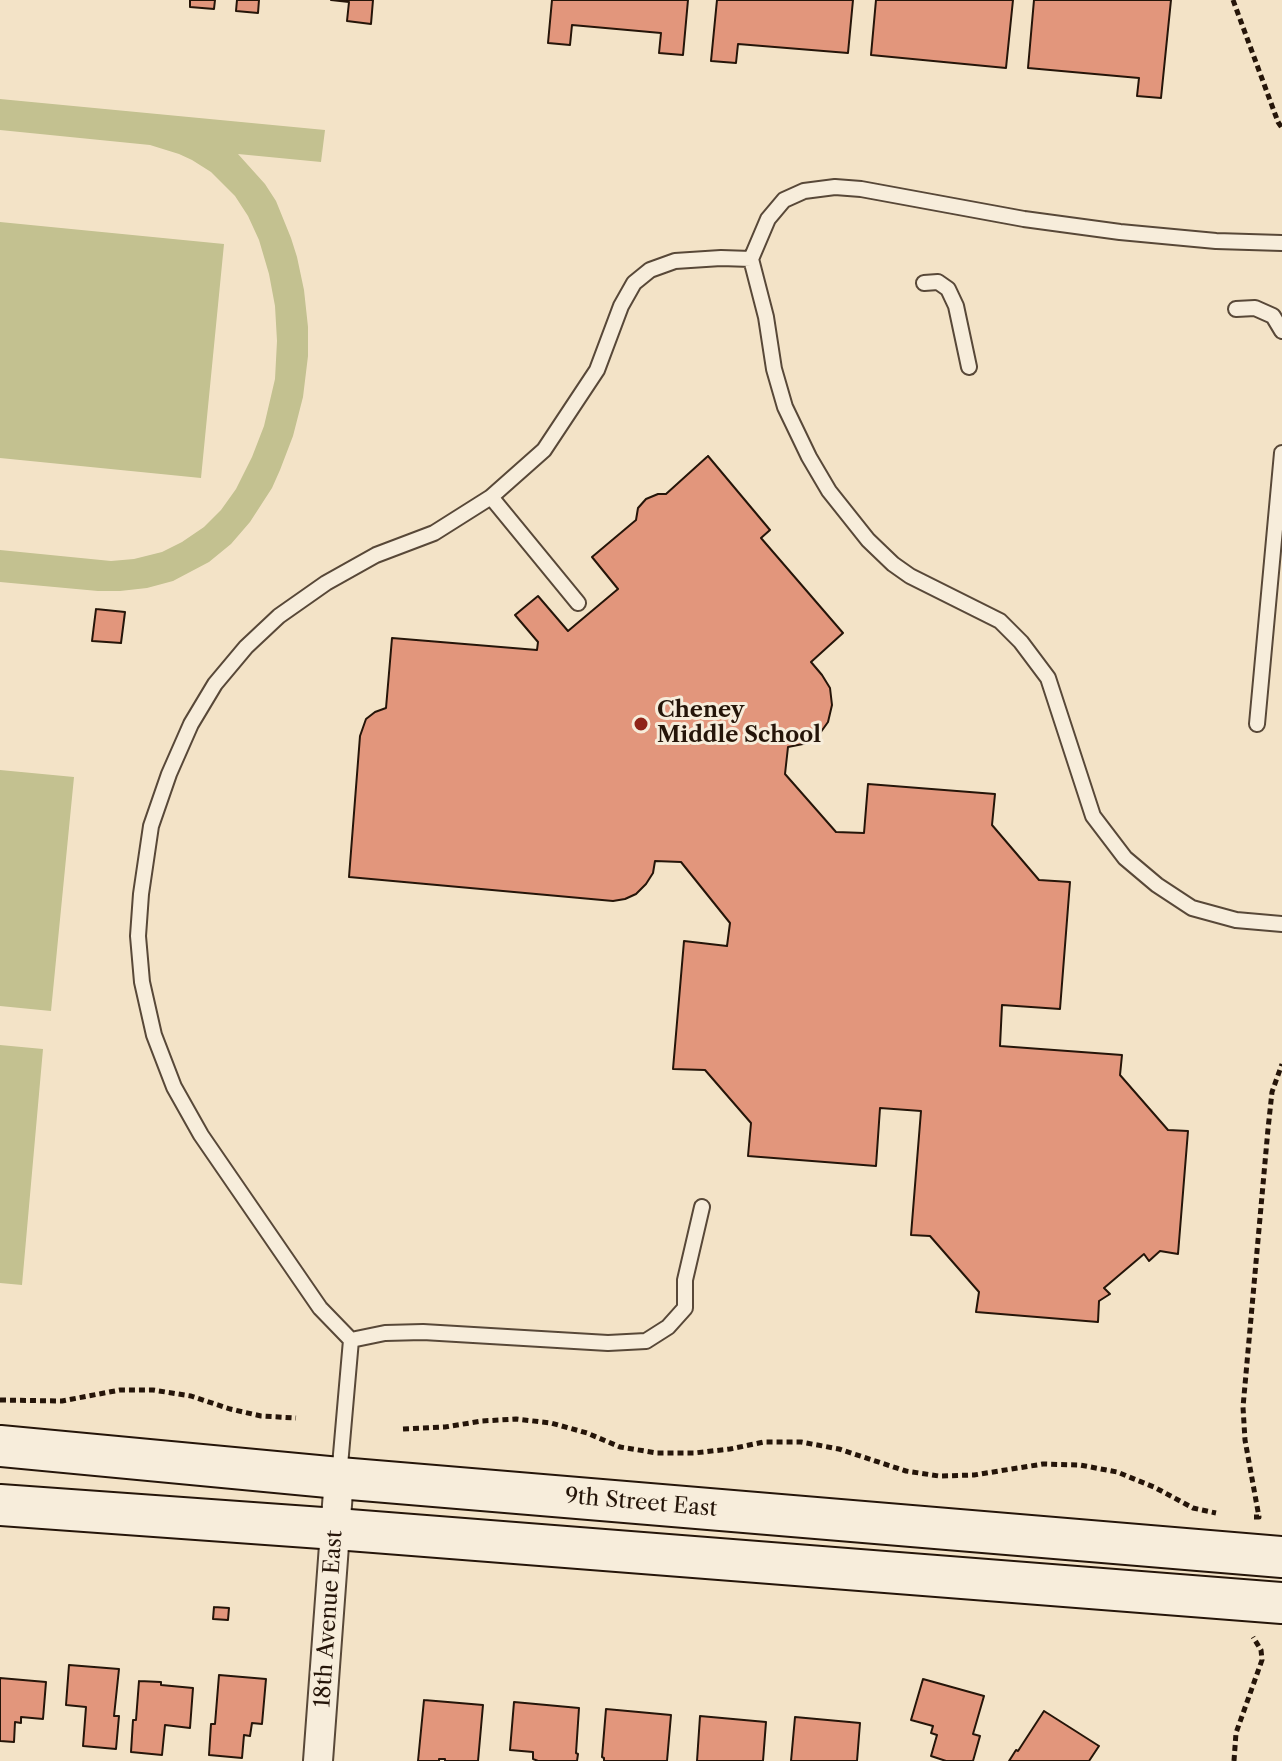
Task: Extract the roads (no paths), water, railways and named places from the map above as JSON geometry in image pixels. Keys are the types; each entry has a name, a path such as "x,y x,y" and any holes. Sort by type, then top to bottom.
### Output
{"main road":[{"name":"9th Street East","path":"0,1446 339,1478 1282,1557"},
{"path":"0,1505 1282,1603"}],"street":[{"name":"18th Avenue East","path":"318,1761 339,1478"}],"lane":[{"path":"1282,243 1216,241 1120,232 835,187 804,191 784,200 768,219 751,259 785,407 829,491 868,540 910,576 1000,621 1021,642 1048,678 1093,816 1125,858 1157,885 1192,908 1236,920 1282,924"},
{"path":"339,1478 351,1340 320,1308 201,1135 174,1087 154,1035 142,982 138,936 151,826 191,724 215,684 246,647 279,616 326,583 376,555 434,533 491,497 544,450 597,370 621,306 634,283 650,270 675,261 751,259"},
{"path":"924,283 938,282 948,289 956,306 969,367"},
{"path":"1236,309 1255,308 1273,316 1282,331"},
{"path":"1257,724 1282,453"},
{"path":"491,497 578,603"},
{"path":"351,1340 385,1333 423,1332 608,1343 646,1341 668,1327 685,1308 685,1280 702,1207"}],"place":[{"name":"Cheney Middle School","path":"641,724"}]}
